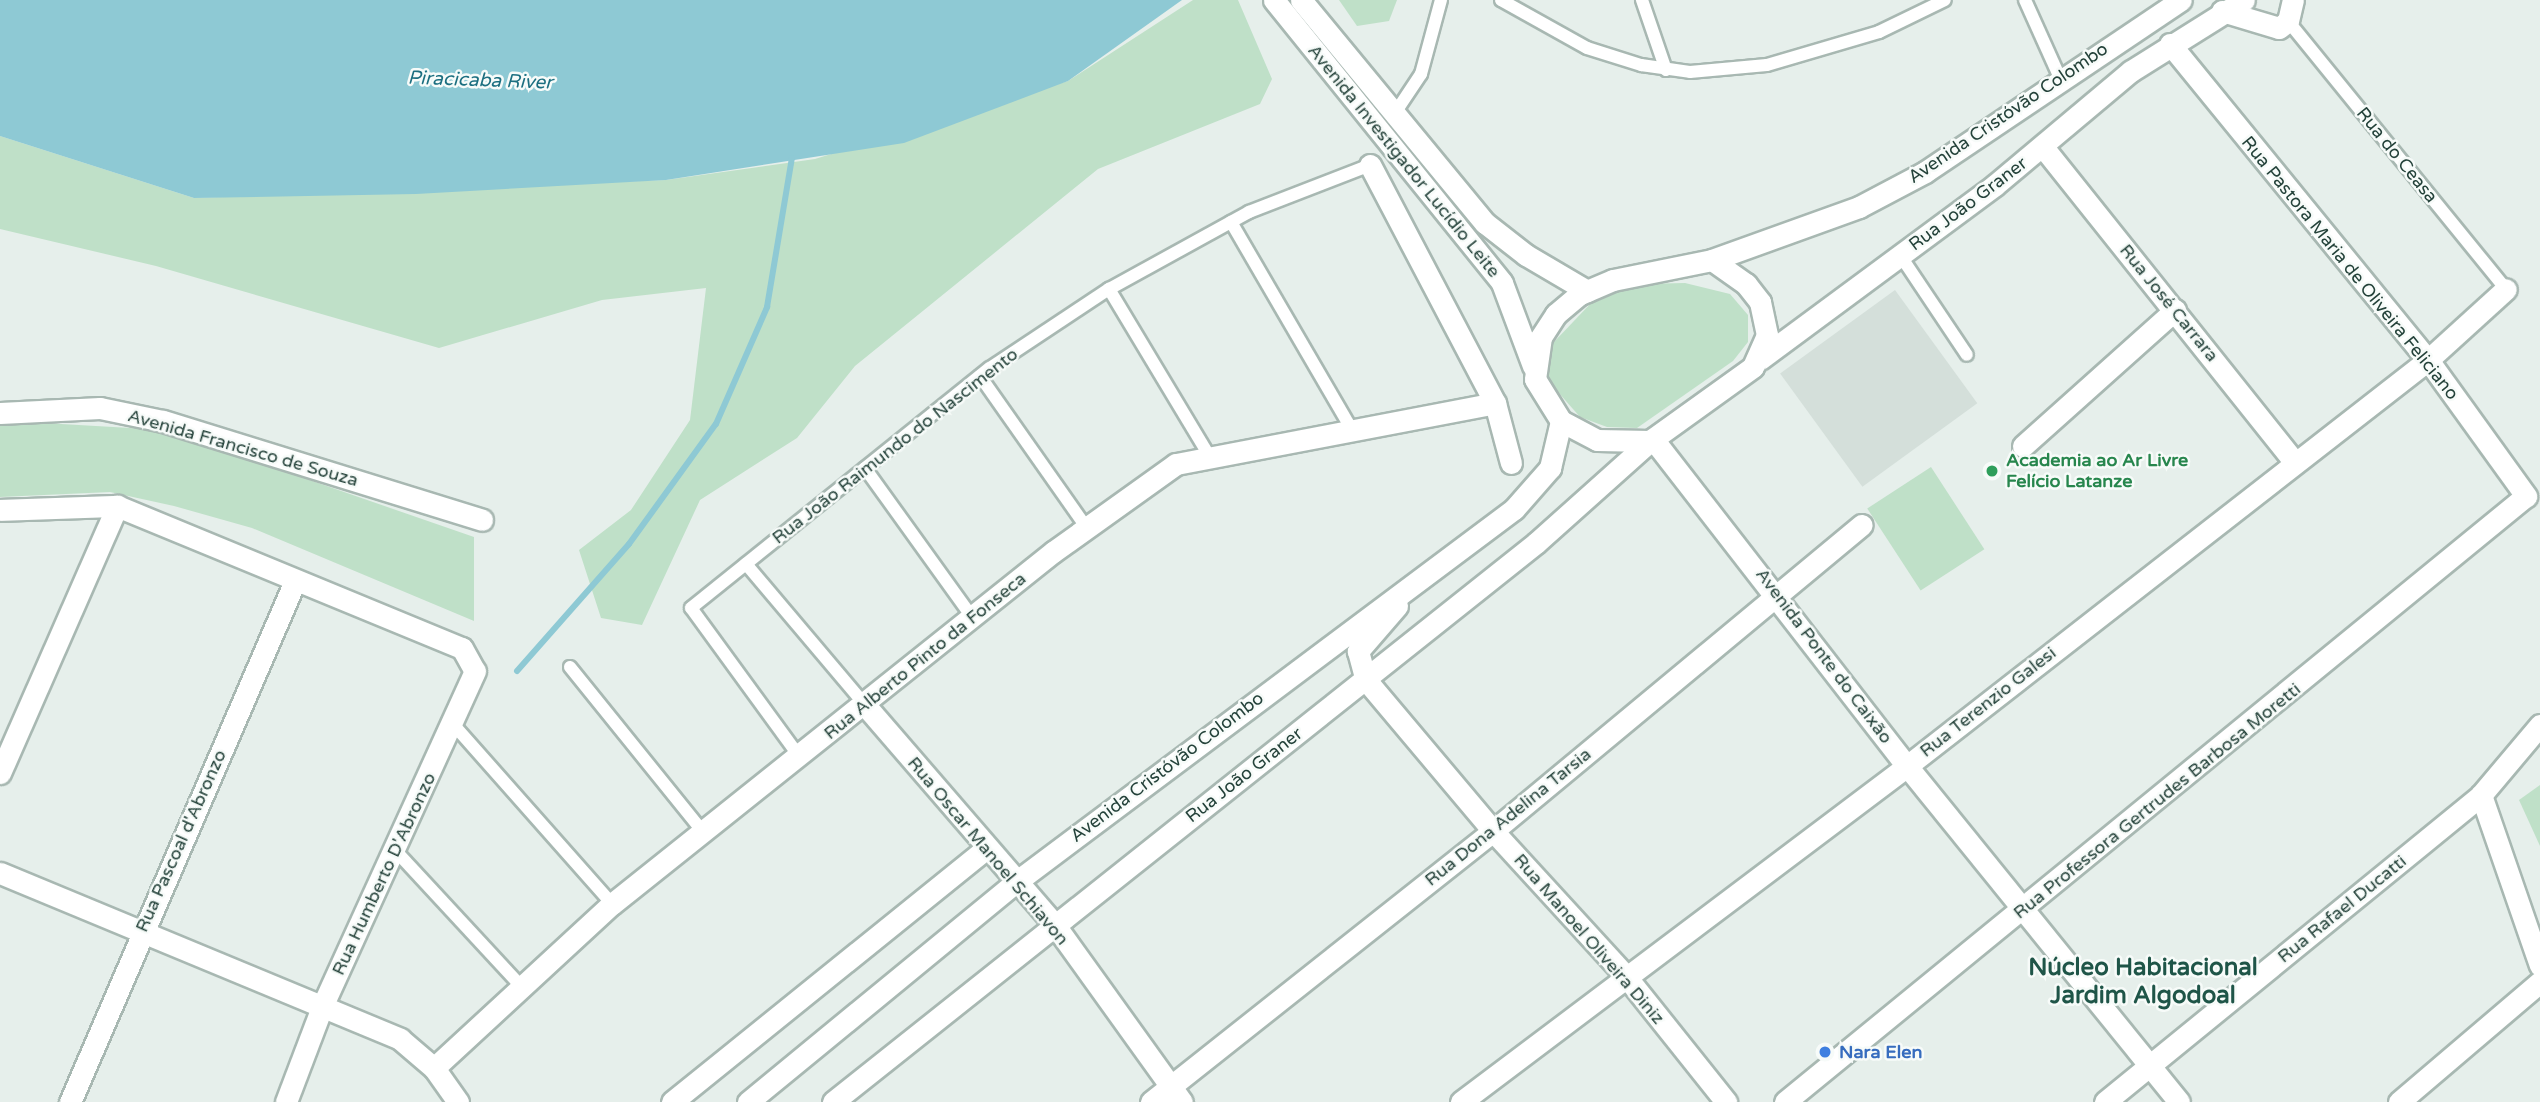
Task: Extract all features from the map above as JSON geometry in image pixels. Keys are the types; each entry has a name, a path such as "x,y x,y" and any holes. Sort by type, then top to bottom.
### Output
{"street":[{"name":"Avenida Investigador Lucídio Leite","path":"1274,0 1502,283 1535,369"},
{"name":"Avenida Investigador Lucídio Leite","path":"1301,0 1485,223 1526,256 1587,291"},
{"name":"Avenida Cristóvão Colombo","path":"1712,260 1858,208 1926,172 2181,0"},
{"path":"2170,44 2244,0"},
{"path":"2222,11 2279,28 2291,10"},
{"name":"Rua João Graner","path":"1760,359 2043,147 2170,44"},
{"name":"Rua Pastora Maria de Oliveira Feliciano","path":"2170,44 2428,360 2533,499"},
{"name":"Rua José Carrara","path":"2043,147 2294,461"},
{"path":"1370,165 1495,403 1511,463"},
{"path":"1712,260 1746,284 1760,302 1767,335 1760,359 1651,440 1597,440 1561,421 1547,406 1535,369 1548,326 1567,303 1587,291 1613,280 1712,260"},
{"name":"Rua Terenzio Galesi","path":"1461,1102 1624,974 1907,766 2294,461 2428,360 2505,289"},
{"path":"2023,446 2175,310"},
{"name":"Rua Alberto Pinto da Fonseca","path":"434,1068 612,904 865,705 972,617 1087,528 1176,464 1208,454 1354,434 1495,403"},
{"name":"Avenida Francisco de Souza","path":"0,413 100,408 163,421 482,520"},
{"name":"Avenida Cristóvão Colombo","path":"748,1102 1016,882 1536,487 1550,468 1561,421"},
{"name":"Rua João Graner","path":"833,1102 1054,923 1366,680 1536,543 1651,440"},
{"name":"Avenida Ponte do Caixão","path":"1651,440 1780,596 1907,766 2179,1102"},
{"name":"Rua Professora Gertrudes Barbosa Moretti","path":"1785,1102 2533,499"},
{"path":"0,510 117,506 295,581"},
{"path":"0,773 117,506"},
{"name":"Rua Dona Adelina Tarsia","path":"1151,1102 1176,1094 1780,596 1861,525"},
{"path":"1366,680 1358,651 1416,580"},
{"name":"Rua Humberto D'Abronzo","path":"286,1102 322,1007 475,671 462,648 295,581"},
{"name":"Rua Pascoal d'Abronzo","path":"69,1102 295,581"},
{"name":"Rua Manoel Oliveira Diniz","path":"1366,680 1493,831 1624,974 1726,1102"},
{"name":"Rua Oscar Manoel Schiavon","path":"865,705 986,849 1054,923 1176,1094"},
{"name":"Rua Rafael Ducatti","path":"2105,1102 2481,795 2540,725"},
{"path":"2481,795 2540,965"},
{"path":"672,1102 986,849"},
{"path":"0,873 141,934 400,1039 434,1068 458,1102"},
{"path":"2399,1102 2540,982"}],"lane":[{"path":"1395,113 1421,74 1441,0"},
{"path":"1501,0 1587,48 1666,70 1751,69 1879,32 1945,0"},
{"path":"1642,0 1666,70"},
{"path":"2025,0 2061,80"},
{"name":"Rua do Ceasa","path":"2291,10 2505,289"},
{"name":"Rua João Raimundo do Nascimento","path":"799,756 691,608 980,376 1109,289 1231,222 1370,165"},
{"path":"1231,222 1354,434"},
{"path":"1900,255 1966,355"},
{"path":"1109,289 1208,454"},
{"path":"980,376 1087,528"},
{"path":"865,468 972,617"},
{"path":"746,564 865,705"},
{"path":"570,667 703,832"},
{"path":"453,724 612,904"},
{"path":"395,850 522,987"}],"shaded area":[{"path":"1895,290 1977,403 1862,487 1780,373"}],"green space":[{"path":"1193,0 1238,0 1272,79 1260,104 1098,169 855,366 797,438 700,500 642,625 601,618 579,550 631,510 690,420 706,288 602,300 439,348 156,266 0,229 0,136 194,198 666,180 815,159 1068,81"},
{"path":"1339,0 1397,0 1389,21 1357,26"},
{"path":"1685,283 1730,294 1748,315 1748,342 1733,361 1637,428 1607,427 1580,417 1551,384 1546,371 1553,343 1593,301 1640,284"},
{"path":"44,423 165,430 474,537 474,621 252,528 174,506 110,492 0,497 0,425"},
{"path":"1931,467 1984,549 1921,591 1867,508"},
{"path":"2540,785 2540,846 2519,800"}],"water":[{"name":"Piracicaba River","path":"0,0 1182,0 1068,81 904,143 666,180 416,194 194,198 0,136"}],"waterway":[{"path":"517,671 629,544 716,424 767,307 792,158"}],"place":[{"name":"Academia ao Ar Livre Felício Latanze","path":"1992,471"},
{"name":"Nara Elen","path":"1825,1052"}],"district":[{"name":"Núcleo Habitacional Jardim Algodoal","path":"2143,982"}]}
